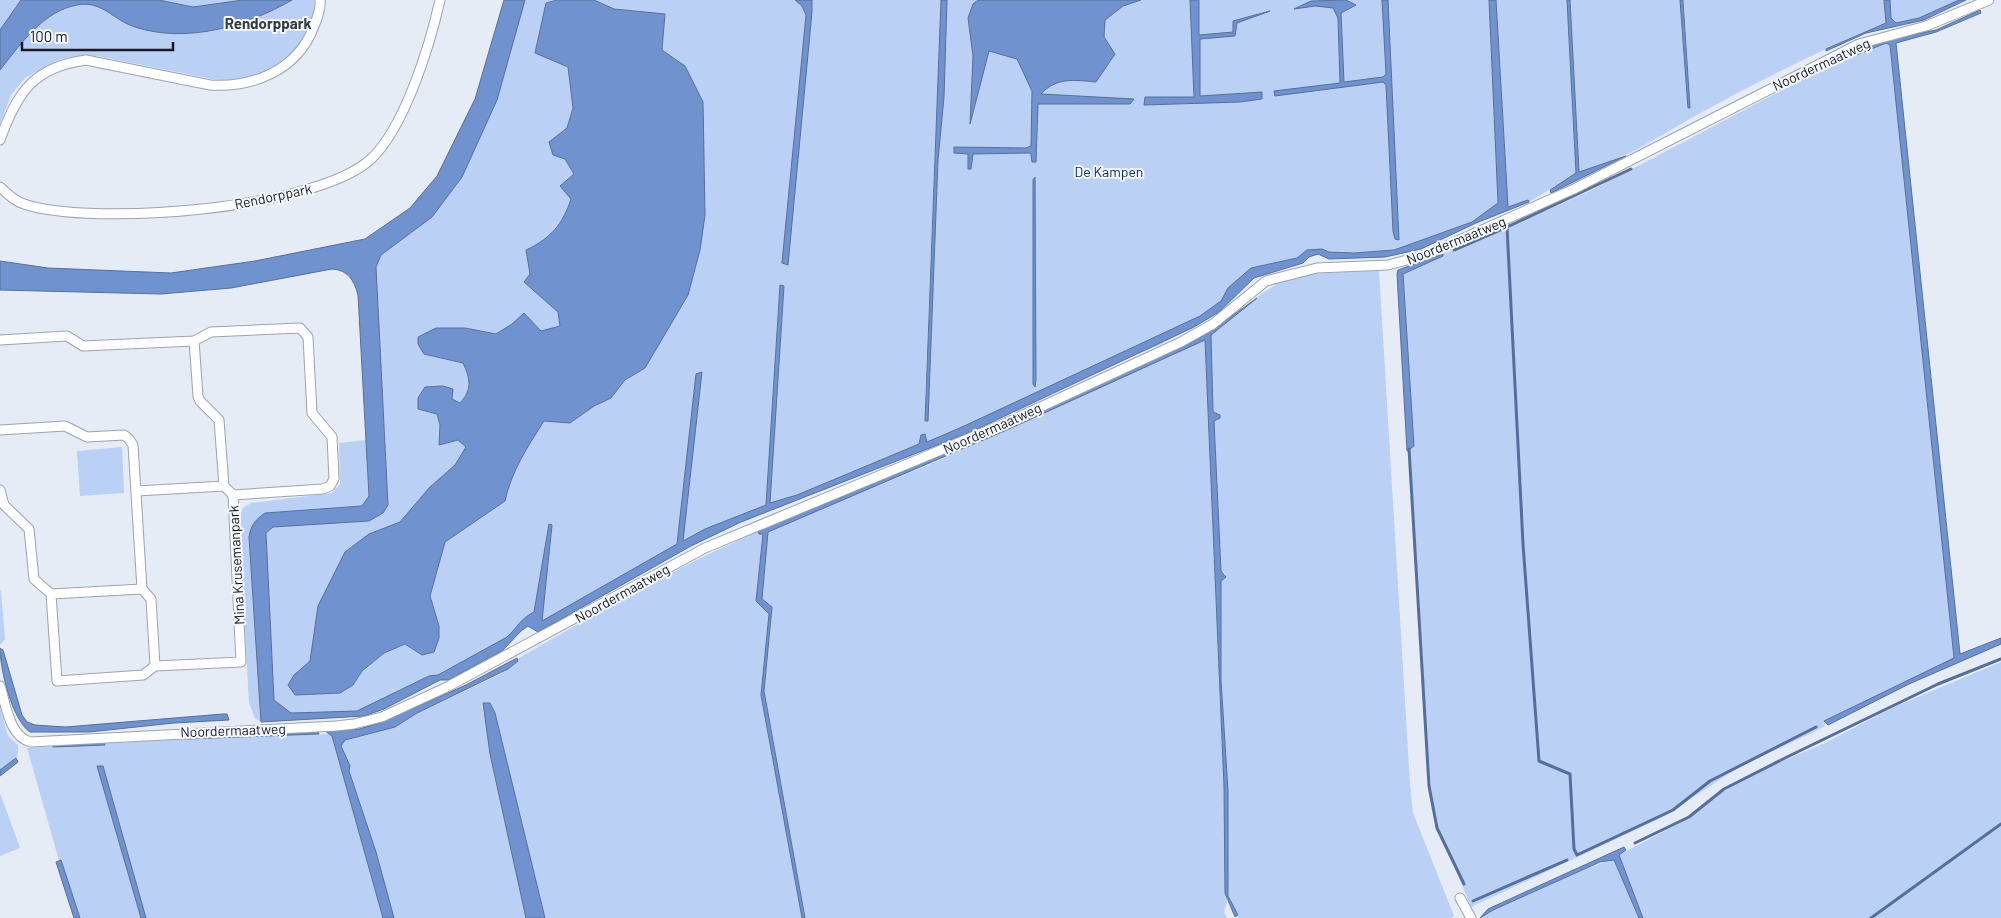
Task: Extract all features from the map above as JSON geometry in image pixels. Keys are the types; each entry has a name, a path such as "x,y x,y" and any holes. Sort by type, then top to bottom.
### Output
{"street":[{"path":"0,140 13,108 26,86 42,74 71,62 86,60 218,85 254,82 274,74 291,60 306,42 316,21 320,0"},
{"name":"Rendorppark","path":"0,187 14,200 25,204 74,212 150,214 232,205 322,186 350,175 372,158 395,127 427,48 440,0"},
{"name":"Noordermaatweg","path":"0,686 15,731 22,739 31,742 336,726 382,717 447,687 503,658 705,548 998,426 1181,342 1213,324 1266,281 1317,268 1388,265 1426,255 1574,189 1859,44 1926,26 1989,0"},
{"name":"Mina Krusemanpark","path":"0,340 67,336 83,346 194,341 211,332 296,327 303,330 308,337 312,413 332,437 332,483 323,489 233,495 241,662 155,666 143,675 57,681 52,594"},
{"path":"194,341 198,396 200,401 219,420 224,486 233,495"},
{"path":"0,430 65,426 87,437 124,435 133,445 142,589 151,599 155,666"},
{"path":"137,491 224,486"},
{"path":"0,490 4,506 29,529 34,579 52,594 142,589"},
{"path":"1460,898 1471,918"}],"green space":[{"path":"0,0 21,0 0,30"},
{"path":"159,0 243,0 193,7"},
{"path":"292,0 315,0 307,34 298,48 286,60 257,76 240,80 222,81 97,56 70,57 58,60 25,78 11,95 0,124 1,68 35,28 44,20 65,8 76,5 95,5 135,27 175,34 216,30 256,18"},
{"name":"De Kampen","path":"525,0 557,0 546,3 552,61 568,67 573,108 567,128 565,159 574,174 571,199 565,215 545,241 526,250 530,274 524,282 558,312 560,326 541,331 524,313 512,324 496,334 465,328 436,328 418,337 424,354 463,363 469,379 469,388 460,403 452,399 443,386 425,387 418,398 418,409 437,414 440,425 439,445 458,440 466,447 455,465 429,488 400,522 369,534 318,606 310,661 294,675 288,685 295,695 340,693 353,685 362,671 384,653 405,644 422,655 439,626 429,596 445,542 504,501 516,470 544,421 570,423 594,406 611,398 626,380 645,368 703,149 703,102 685,66 662,50 665,14 614,9 594,0 795,0 802,6 806,15 782,263 787,265 812,0 941,0 925,398 928,420 938,160 944,97 947,0 1489,0 1498,203 1472,222 1393,250 1354,253 1307,250 1297,258 1249,278 1189,329 1159,345 927,442 925,435 921,435 919,444 797,495 770,503 784,286 780,285 766,505 705,529 682,541 702,373 696,374 677,544 542,621 552,525 549,525 534,612 522,620 507,637 438,675 429,676 357,711 291,713 274,700 266,533 273,527 369,521 383,513 388,505 376,267 381,255 432,217"},
{"path":"1496,0 1567,0 1576,173 1529,202 1528,200 1508,207"},
{"path":"1570,0 1680,0 1688,107 1690,108 1684,0 1884,0 1886,23 1765,78 1610,162 1579,172"},
{"path":"1890,0 1959,0 1919,18 1896,23 1891,18"},
{"path":"1886,43 1890,45 1954,659 1824,721 1825,726 1814,732 1739,767 1663,817 1471,907 1435,820 1431,803 1424,722 1409,449 1414,446 1403,274 1443,256 1443,254 1594,189 1853,53 1854,56"},
{"path":"1379,271 1413,813 1454,916 1451,918 1238,918 1228,896 1228,791 1221,680 1221,580 1226,574 1221,571 1214,421 1220,417 1213,412 1211,335 1256,298 1283,281 1324,273"},
{"path":"1205,340 1224,786 1227,902 1224,912 1227,918 805,918 764,691 772,608 762,599 768,532 935,462"},
{"path":"366,440 369,496 362,506 265,513 252,526 249,537 261,722 255,718 249,703 239,519 243,508 251,503 332,493 340,484 339,443"},
{"path":"122,447 124,493 80,496 77,451"},
{"path":"758,532 764,533 756,601 769,614 761,695 802,918 545,918 495,713 490,703 483,703 482,706 526,918 394,918 376,852 341,746 345,740 395,727 417,713 501,674 518,661 517,659 636,592 696,560"},
{"path":"0,591 5,639 0,645"},
{"path":"2001,662 2001,918 1643,918 1619,855 1693,816 1722,792 1773,765 1825,743 1894,707"},
{"path":"0,707 8,736 18,745 18,751 14,763 0,776"},
{"path":"331,734 383,918 146,918 103,766 97,766 141,918 80,918 61,860 59,861 27,748 203,738"},
{"path":"0,793 20,848 0,856"},
{"path":"1614,860 1639,918 1482,918 1505,904 1545,885 1587,868"}],"water":[{"path":"21,0 159,0 193,7 243,0 292,0 256,18 216,30 175,34 135,27 94,5 77,5 53,14 33,30 0,70 0,30"},
{"path":"504,0 525,0 497,100 462,177 432,217 381,255 376,267 388,505 383,513 369,521 273,527 266,533 274,700 291,713 357,711 429,676 438,675 507,637 522,620 534,612 549,524 552,525 542,621 677,544 696,374 702,372 683,541 705,529 766,505 780,285 784,286 770,503 797,495 919,444 921,435 925,434 927,442 962,427 1200,316 1221,301 1228,288 1251,268 1297,258 1307,250 1322,249 1329,252 1354,253 1394,250 1472,222 1498,203 1489,0 1496,0 1508,207 1528,200 1529,202 1476,223 1421,249 1385,257 1329,259 1318,254 1309,257 1303,263 1254,278 1219,312 1194,327 973,431 741,522 691,546 538,632 528,626 503,650 448,680 440,680 384,709 364,716 261,722 249,537 252,526 265,513 362,506 369,496 358,295 352,280 342,271 332,269 231,288 161,294 0,290 0,261 48,268 171,273 255,261 365,239 410,208 437,176 475,99"},
{"path":"557,0 594,0 614,9 665,14 662,50 685,66 703,102 705,215 700,250 688,295 645,368 625,380 611,398 594,406 570,423 544,421 526,450 511,480 505,501 445,542 430,596 439,626 439,638 434,652 422,655 405,644 384,653 362,671 353,685 340,693 295,695 288,685 294,675 310,661 318,606 345,552 369,534 400,522 429,488 455,465 466,447 458,440 439,445 440,425 437,414 418,409 418,398 425,387 443,386 453,389 452,399 460,403 469,388 469,379 463,363 424,354 418,344 418,337 436,328 465,328 496,334 512,324 524,313 541,331 560,326 558,312 524,282 530,274 526,250 549,236 560,223 571,199 560,186 574,174 565,159 553,155 549,142 567,128 573,108 568,67 535,53 546,3"},
{"path":"795,0 812,0 812,12 788,265 782,263 806,15 802,6"},
{"path":"941,0 947,0 944,97 938,160 928,421 925,421"},
{"path":"978,0 1141,0 1123,6 1105,20 1104,37 1115,54 1096,82 1073,80 1059,82 1041,94 1134,99 1130,104 1038,104 1036,162 1032,162 1031,154 1029,153 973,154 971,169 968,169 968,154 954,153 954,147 1026,148 1031,146 1032,91 1017,59 989,51 970,124 973,56 968,18 973,4"},
{"path":"1190,0 1199,0 1199,35 1233,32 1233,21 1270,11 1237,23 1235,36 1200,39 1200,96 1262,92 1262,99 1240,102 1144,105 1145,97 1194,97"},
{"path":"1346,0 1356,5 1341,13 1344,82 1383,77 1386,74 1382,0 1388,0 1399,240 1395,239 1393,231 1386,85 1383,82 1275,96 1274,91 1340,83 1338,18 1333,8 1315,6 1294,9 1311,1"},
{"path":"1567,0 1570,0 1579,172 1626,156 1551,193 1550,190 1576,173"},
{"path":"1680,0 1683,0 1690,108 1688,108"},
{"path":"1884,0 1890,0 1891,18 1896,23 1919,18 1959,0 1966,0 1924,20 1866,33 1826,51 1826,49 1886,23"},
{"path":"1980,10 1981,13 1936,32 1896,43 1960,654 2001,638 2001,644 1909,684 1828,725 1824,721 1954,658 1890,45 1886,43 1854,56 1853,53 1887,40 1936,30"},
{"path":"1035,177 1035,387 1033,384 1033,180"},
{"path":"1443,254 1443,256 1403,274 1414,446 1407,451 1397,274 1398,270"},
{"path":"1257,298 1211,335 1213,412 1220,415 1220,418 1214,421 1221,571 1226,577 1221,581 1221,680 1228,791 1228,896 1238,915 1235,917 1225,893 1224,786 1205,340 1009,429 768,532 762,599 772,607 764,691 805,918 802,918 761,695 769,614 756,601 763,534 759,534 758,531 877,482 1190,343 1211,331"},
{"path":"0,648 3,650 22,715 27,722 35,725 65,727 223,714 227,714 229,720 174,723 89,732 30,732 18,717 8,693 2,668"},
{"path":"517,658 518,661 508,669 417,713 395,727 345,740 341,746 350,766 349,771 376,852 394,918 383,918 332,736 325,731 359,729 380,723 466,685"},
{"path":"483,703 490,703 495,713 545,918 526,918 490,754"},
{"path":"318,732 319,734 187,739 187,737"},
{"path":"104,743 105,745 53,747 52,744"},
{"path":"16,758 18,762 0,776 0,770"},
{"path":"97,766 103,766 146,918 141,918"},
{"path":"1624,847 1626,850 1619,855 1643,918 1639,918 1614,860 1600,862 1493,910 1480,918 1488,909"},
{"path":"61,860 80,918 74,918 56,862"}],"waterway":[{"path":"1631,169 1507,227 1523,544 1539,761 1570,774 1574,849 1577,855 1673,810 1710,781 1816,727"},
{"path":"1454,250 1507,227"},
{"path":"1409,449 1429,786 1437,828 1464,884"},
{"path":"1635,843 1689,817 1724,789 1787,757 1938,684 2001,659"},
{"path":"1871,918 2001,824"},
{"path":"1473,901 1567,860"}],"district":[{"name":"Rendorppark","path":"268,23"}]}
